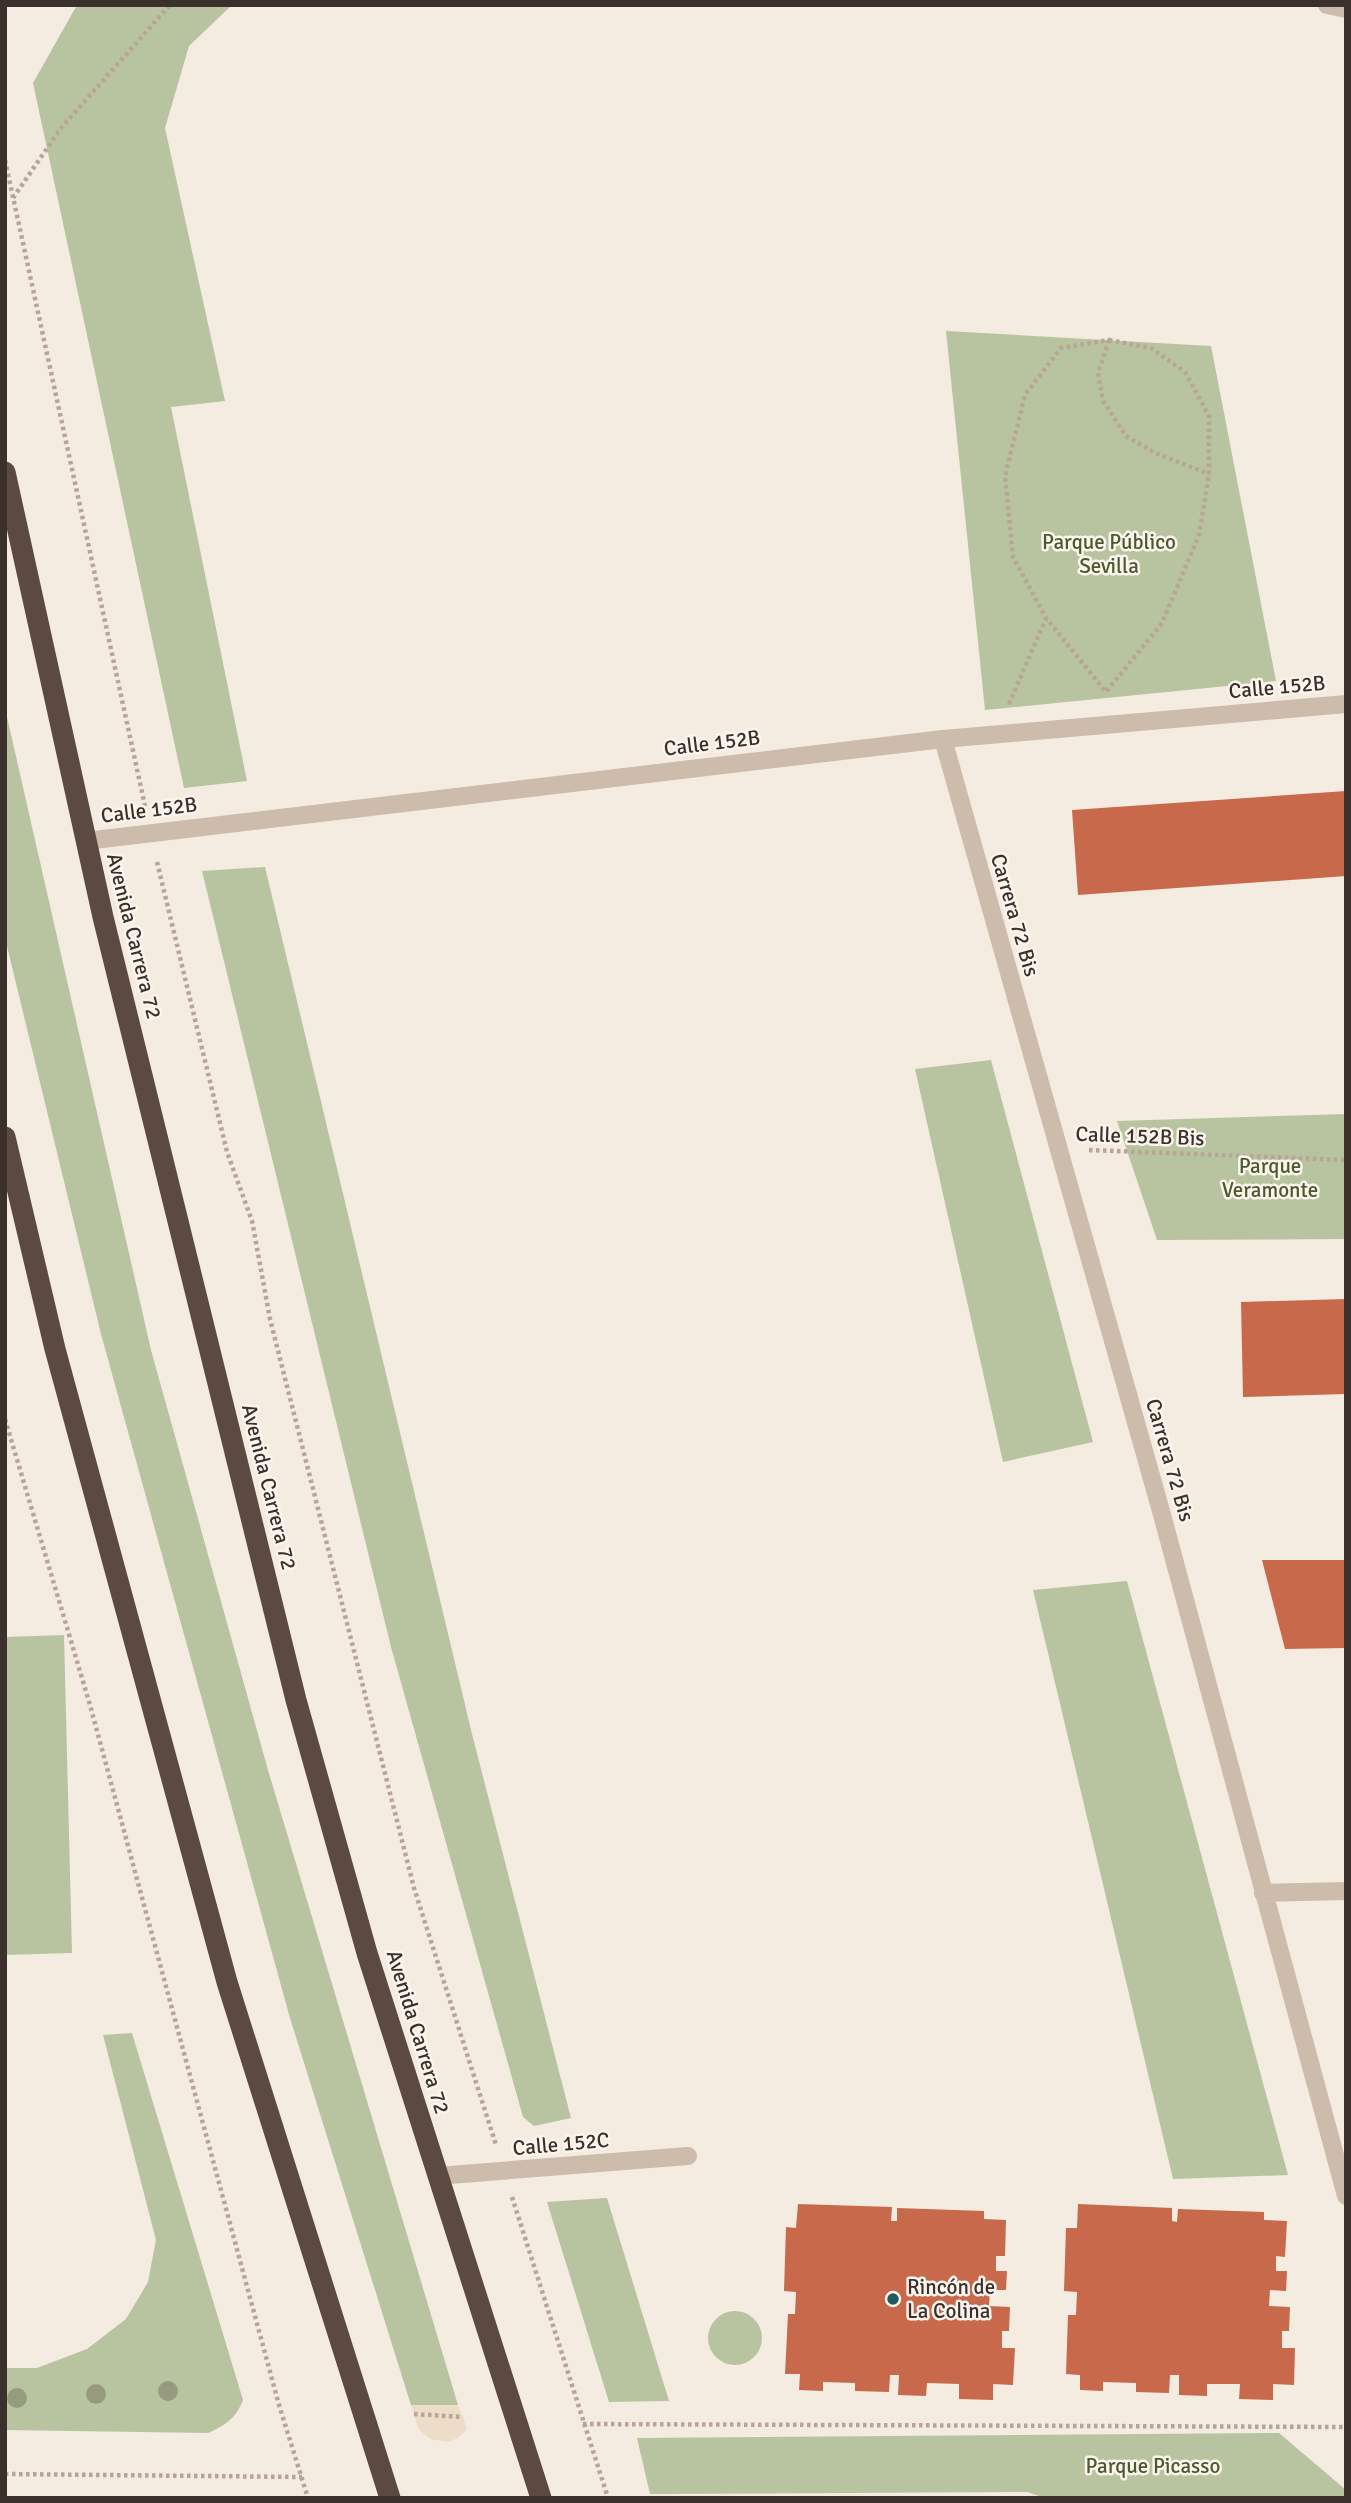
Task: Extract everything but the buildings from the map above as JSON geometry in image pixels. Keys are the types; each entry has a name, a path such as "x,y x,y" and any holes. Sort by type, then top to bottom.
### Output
{"highway":[{"name":"Avenida Carrera 72","path":"5,472 86,841 296,1700 368,1953 541,2498"},
{"path":"5,1137 55,1349 227,1982 390,2498"}],"street":[{"path":"1326,5 1346,9"},
{"name":"Calle 152B","path":"86,841 943,739 1346,704"},
{"name":"Carrera 72 Bis","path":"943,739 1009,979 1060,1149 1346,2196"},
{"path":"1263,1893 1346,1891"},
{"name":"Calle 152C","path":"437,2176 688,2156"}],"path":[{"path":"13,198 61,128 170,5"},
{"path":"5,160 150,832 227,1152 252,1221 270,1319 414,1888 608,2498"},
{"path":"1109,340 1098,373 1102,401 1126,436 1155,453 1209,474"},
{"path":"1109,340 1151,348 1185,372 1209,416 1209,474 1199,535 1161,622 1107,692 1046,618 1013,557 1005,476 1025,395 1061,348 1109,340"},
{"path":"995,735 1046,618"},
{"name":"Calle 152B Bis","path":"1060,1149 1346,1160"},
{"path":"5,1419 90,1705 279,2405 308,2498"},
{"path":"414,2414 463,2417"},
{"path":"583,2424 1346,2427"},
{"path":"5,2474 302,2477"}],"green space":[{"path":"77,5 232,5 189,46 165,128 225,401 171,407 247,781 184,788 33,83"},
{"name":"Parque Público Sevilla","path":"946,331 1211,346 1276,681 985,710"},
{"path":"5,708 151,1350 268,1770 458,2405 411,2405 290,2018 101,1334 5,938"},
{"path":"265,867 472,1734 571,2118 534,2126 523,2117 391,1647 202,871"},
{"path":"991,1060 1093,1442 1003,1462 915,1069"},
{"name":"Parque Veramonte","path":"1346,1114 1346,1239 1157,1240 1117,1121"},
{"path":"1127,1581 1288,2175 1173,2179 1033,1590"},
{"path":"64,1635 72,1953 5,1955 5,1637"},
{"path":"132,2033 243,2400 230,2420 208,2433 5,2430 5,2368 37,2368 87,2349 126,2319 148,2282 156,2240 103,2035"},
{"path":"607,2198 669,2401 609,2402 547,2202"},
{"path":"735,2311 754,2319 762,2338 754,2357 735,2365 716,2357 708,2338 716,2319"},
{"name":"Parque Picasso","path":"1279,2433 1346,2490 1346,2498 1045,2498 1027,2492 650,2494 637,2438"}],"shaded area":[{"path":"411,2405 458,2405 467,2429 458,2438 447,2442 431,2439 419,2430"}],"place":[{"name":"Rincón de La Colina","path":"893,2299"}]}
